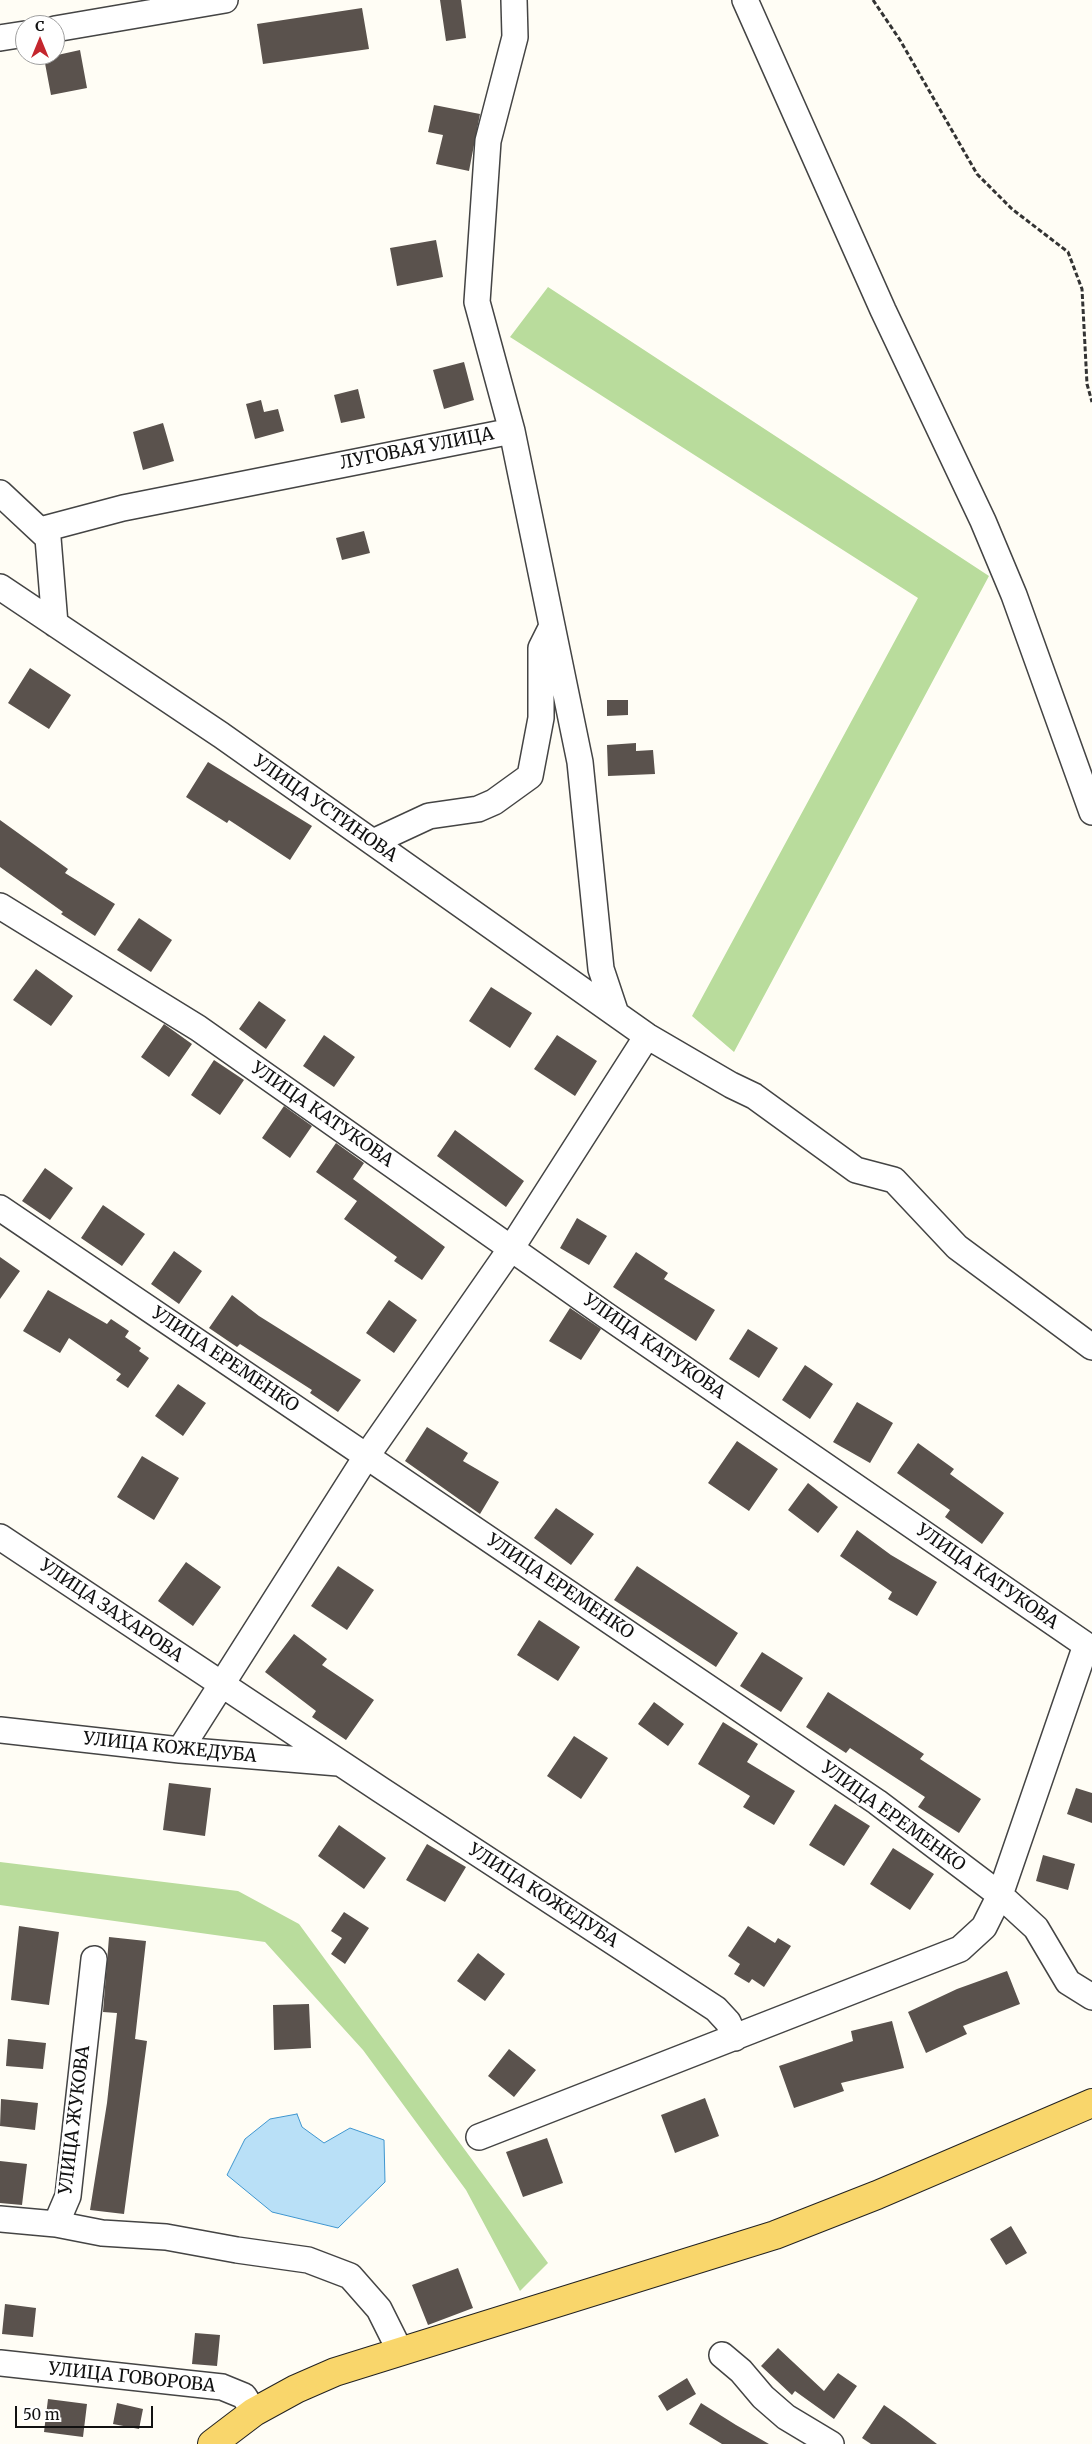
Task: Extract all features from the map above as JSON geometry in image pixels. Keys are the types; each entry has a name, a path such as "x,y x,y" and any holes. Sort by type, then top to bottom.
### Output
{"main road":[{"path":"212,2444 254,2412 296,2389 335,2372 775,2235 877,2195 1092,2103"}],"street":[{"path":"65,26 225,0"},
{"name":"ЛУГОВАЯ УЛИЦА","path":"40,530 123,508 512,431 476,302 488,141 515,37 514,0"},
{"path":"745,0 883,310 983,521 1017,604 1092,812"},
{"path":"0,38 15,36"},
{"path":"512,431 580,762 601,969 616,1014"},
{"path":"0,493 48,538 55,624"},
{"name":"УЛИЦА УСТИНОВА","path":"0,587 221,735 647,1036 731,1085 754,1096 856,1170 894,1180 957,1246 1092,1347"},
{"path":"372,842 429,816 478,809 494,802 530,776 541,718 542,648 552,625"},
{"name":"УЛИЦА КАТУКОВА","path":"0,906 198,1028 607,1316 1089,1636 1000,1896"},
{"path":"180,1750 366,1458 512,1248 647,1036"},
{"name":"УЛИЦА ЕРЕМЕНКО","path":"0,1208 366,1458 877,1802 1000,1896 1036,1928 1068,1982 1092,1996"},
{"name":"УЛИЦА ЗАХАРОВА","path":"0,1537 222,1684"},
{"name":"УЛИЦА КОЖЕДУБА","path":"222,1684 716,2009 728,2022 735,2038"},
{"name":"УЛИЦА КОЖЕДУБА","path":"0,1730 180,1750 340,1763"},
{"path":"479,2137 960,1949 984,1927 1000,1896"},
{"name":"УЛИЦА ЖУКОВА","path":"56,2224 68,2196 94,1959"},
{"path":"0,2219 56,2224 102,2233 166,2237 308,2260 350,2276 379,2309 400,2351"},
{"path":"722,2354 741,2371 763,2397 786,2417 831,2444"},
{"name":"УЛИЦА ГОВОРОВА","path":"0,2363 222,2387 244,2396 254,2412"}],"path":[{"path":"873,0 900,40 977,174 1012,209 1068,252 1082,289 1087,384 1092,402"}],"green space":[{"path":"548,287 989,576 734,1052 692,1016 918,598 510,337"},
{"path":"0,1862 238,1891 299,1924 548,2263 520,2291 466,2190 363,2050 265,1942 0,1905"}],"water":[{"path":"297,2114 302,2127 324,2143 350,2128 384,2140 385,2182 338,2228 272,2212 227,2175 245,2139 270,2119"}],"building":[{"path":"440,0 461,0 466,38 446,41"},
{"path":"362,8 369,49 263,64 257,24"},
{"path":"80,50 87,88 51,95 45,65 65,65 65,53"},
{"path":"434,105 480,114 469,171 436,164 443,135 428,132"},
{"path":"436,240 443,277 397,286 390,248"},
{"path":"464,362 474,400 444,409 433,370"},
{"path":"358,389 365,418 341,423 334,395"},
{"path":"261,400 264,412 278,409 284,431 255,439 246,404"},
{"path":"163,423 174,461 143,470 133,432"},
{"path":"364,531 370,553 342,560 336,538"},
{"path":"30,668 71,695 49,729 8,703"},
{"path":"607,700 628,700 628,715 607,716"},
{"path":"636,743 636,751 653,750 655,774 608,776 607,745"},
{"path":"208,762 312,826 290,860 229,820 227,823 186,797"},
{"path":"0,820 68,869 65,873 115,904 95,936 61,914 63,912 0,867"},
{"path":"139,918 172,940 151,972 117,950"},
{"path":"36,969 73,996 51,1026 13,1000"},
{"path":"491,987 532,1013 510,1048 469,1021"},
{"path":"259,1001 286,1020 266,1049 239,1029"},
{"path":"164,1024 192,1044 169,1077 141,1057"},
{"path":"324,1035 355,1057 334,1087 303,1066"},
{"path":"557,1035 597,1061 575,1096 534,1069"},
{"path":"214,1060 244,1080 220,1115 191,1095"},
{"path":"284,1106 312,1126 290,1158 262,1138"},
{"path":"455,1130 524,1181 506,1207 437,1156"},
{"path":"336,1143 364,1163 353,1179 445,1247 422,1280 394,1261 397,1257 344,1219 357,1201 316,1172"},
{"path":"45,1168 73,1188 50,1220 22,1201"},
{"path":"103,1205 145,1234 122,1266 81,1238"},
{"path":"577,1218 607,1236 589,1265 560,1248"},
{"path":"174,1251 202,1271 179,1304 151,1284"},
{"path":"636,1252 668,1273 664,1279 715,1310 696,1341 613,1287"},
{"path":"0,1257 20,1271 0,1299"},
{"path":"48,1290 107,1324 111,1319 129,1331 125,1337 141,1348 139,1351 149,1358 128,1388 116,1380 121,1374 69,1338 60,1353 23,1331"},
{"path":"232,1295 259,1316 361,1380 338,1412 310,1393 312,1390 240,1344 237,1347 209,1328"},
{"path":"389,1300 417,1320 394,1353 366,1333"},
{"path":"570,1308 601,1329 581,1360 549,1341"},
{"path":"748,1329 778,1348 759,1378 729,1359"},
{"path":"805,1365 833,1384 810,1419 782,1400"},
{"path":"178,1384 206,1403 183,1436 155,1416"},
{"path":"857,1402 893,1423 870,1463 833,1442"},
{"path":"427,1427 468,1453 463,1461 499,1482 480,1514 405,1461"},
{"path":"737,1441 778,1469 749,1511 708,1483"},
{"path":"918,1443 954,1469 950,1474 1004,1513 982,1544 945,1517 950,1510 897,1473"},
{"path":"142,1456 179,1478 154,1520 117,1497"},
{"path":"808,1483 838,1507 818,1533 788,1510"},
{"path":"556,1508 594,1534 571,1565 534,1538"},
{"path":"857,1530 891,1555 937,1582 917,1616 888,1599 892,1592 840,1556"},
{"path":"186,1562 221,1587 193,1626 158,1601"},
{"path":"338,1566 374,1590 347,1630 311,1606"},
{"path":"637,1566 738,1633 716,1667 614,1600"},
{"path":"539,1620 580,1647 558,1681 517,1655"},
{"path":"294,1634 327,1659 322,1665 374,1700 346,1740 312,1717 316,1711 265,1672"},
{"path":"762,1652 803,1678 781,1712 740,1686"},
{"path":"828,1692 924,1754 920,1759 981,1799 959,1833 918,1807 925,1797 850,1748 846,1753 806,1727"},
{"path":"654,1702 684,1724 668,1746 638,1724"},
{"path":"723,1722 758,1744 747,1762 795,1791 774,1825 743,1807 750,1796 698,1764"},
{"path":"574,1736 608,1758 581,1799 547,1776"},
{"path":"169,1783 211,1788 205,1836 163,1830"},
{"path":"1076,1788 1092,1793 1092,1823 1067,1814"},
{"path":"835,1804 870,1826 844,1866 809,1845"},
{"path":"339,1825 386,1858 364,1889 318,1856"},
{"path":"427,1844 466,1867 445,1902 406,1880"},
{"path":"893,1848 934,1874 910,1910 870,1884"},
{"path":"1043,1855 1075,1864 1068,1890 1036,1881"},
{"path":"344,1912 369,1928 345,1964 331,1954 342,1938 331,1931"},
{"path":"19,1926 59,1932 49,2005 11,2000"},
{"path":"748,1926 775,1943 778,1938 791,1946 764,1987 752,1979 749,1983 734,1974 740,1964 728,1956"},
{"path":"109,1937 146,1941 135,2039 147,2041 124,2214 90,2210 107,2103 117,2013 103,2012"},
{"path":"478,1953 505,1974 485,2001 457,1981"},
{"path":"1007,1971 1020,2004 963,2026 967,2034 926,2053 908,2012 957,1989"},
{"path":"309,2004 311,2048 274,2050 273,2005"},
{"path":"892,2021 904,2068 841,2083 844,2091 794,2108 779,2066 853,2041 851,2031"},
{"path":"8,2039 46,2043 43,2069 6,2066"},
{"path":"509,2049 536,2070 514,2097 488,2076"},
{"path":"705,2098 719,2136 675,2153 661,2115"},
{"path":"1,2099 38,2103 35,2130 0,2126"},
{"path":"547,2138 563,2183 523,2197 506,2152"},
{"path":"0,2161 27,2164 22,2205 0,2203"},
{"path":"1011,2226 1027,2253 1006,2265 990,2239"},
{"path":"458,2268 473,2308 428,2325 412,2285"},
{"path":"5,2304 36,2308 33,2337 2,2334"},
{"path":"195,2333 220,2335 217,2366 192,2364"},
{"path":"778,2348 824,2391 838,2373 857,2386 834,2419 795,2391 792,2395 761,2366"},
{"path":"687,2378 696,2394 667,2411 658,2396"},
{"path":"48,2399 87,2404 83,2437 44,2432"},
{"path":"117,2403 143,2409 139,2429 113,2424"},
{"path":"701,2403 769,2444 722,2444 689,2424"},
{"path":"884,2405 937,2444 871,2444 862,2438"}]}
